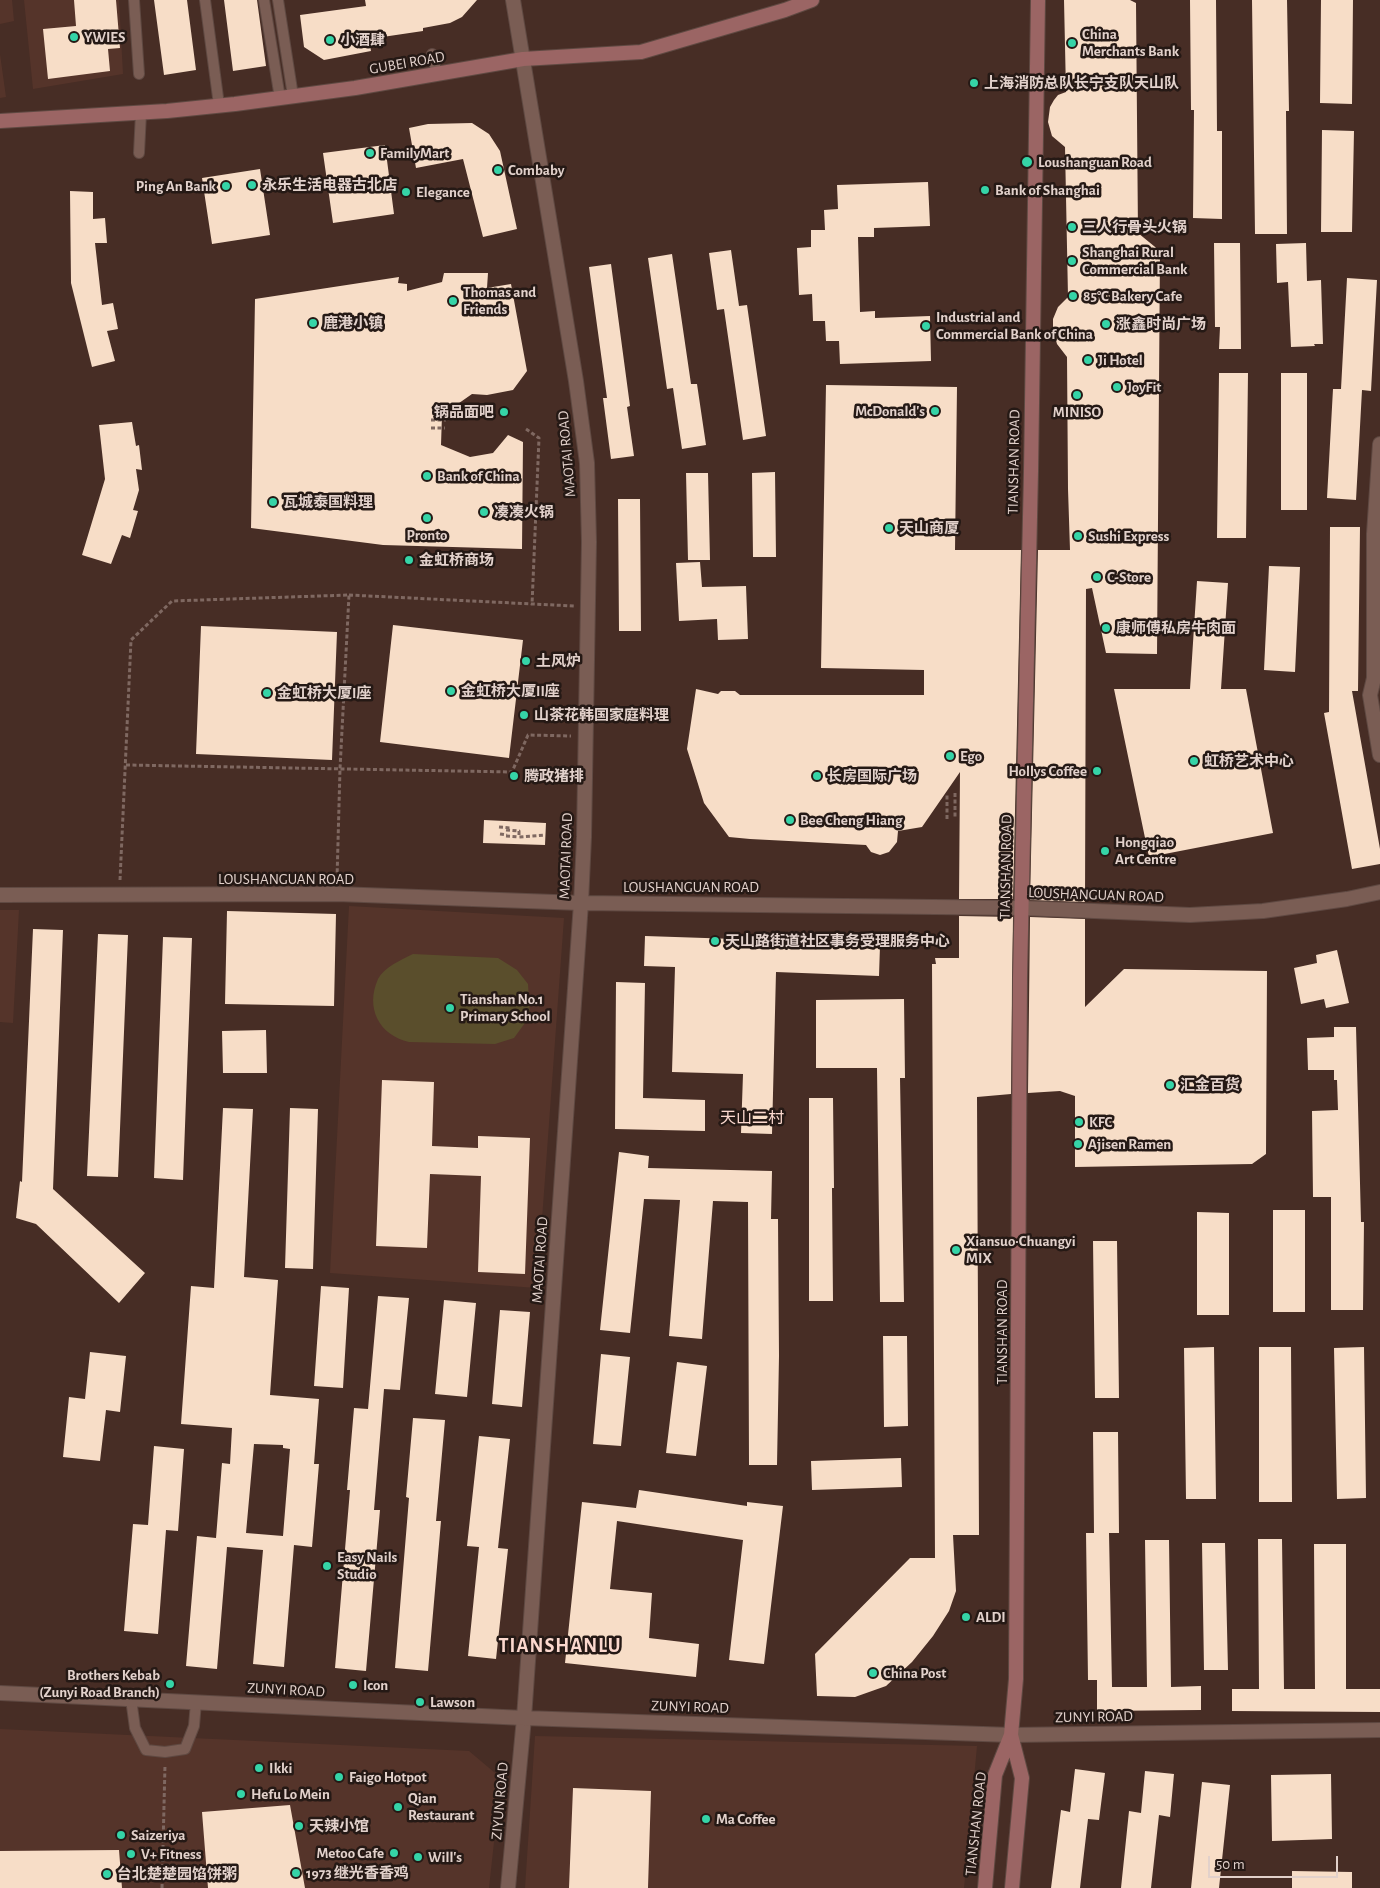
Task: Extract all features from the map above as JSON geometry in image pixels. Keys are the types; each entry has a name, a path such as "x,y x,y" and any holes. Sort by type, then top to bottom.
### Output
{"main road":[{"name":"GUBEI ROAD","path":"0,121 141,113 235,104 355,88 523,59 641,52 786,10 812,0"},
{"name":"TIANSHAN ROAD","path":"985,1888 996,1775 1011,1735 1016,1679 1022,908 1038,0"},
{"name":"TIANSHAN ROAD","path":"1011,1735 1022,1778 1012,1888"}],"street":[{"name":"MAOTAI ROAD","path":"513,0 576,381 587,463 589,542 584,836 581,903 524,1718"},
{"path":"1380,444 1374,534 1377,678 1370,695 1380,755"},
{"name":"LOUSHANGUAN ROAD","path":"0,895 336,894 581,903 1022,908 1190,915 1263,911 1347,899 1380,892"},
{"name":"ZUNYI ROAD","path":"0,1693 524,1718 1011,1735 1380,1730"},
{"name":"ZIYUN ROAD","path":"508,1888 524,1718"}],"lane":[{"path":"134,0 140,74"},
{"path":"205,0 219,105"},
{"path":"264,0 286,97"},
{"path":"278,0 286,97"},
{"path":"432,54 437,74"},
{"path":"139,153 141,113"},
{"path":"131,1699 135,1728 146,1750 165,1752 185,1749 194,1726 196,1702"}],"path":[{"path":"431,420 446,420"},
{"path":"431,428 445,428"},
{"path":"526,429 539,438 532,605"},
{"path":"120,896 131,640 172,601 349,595 587,607"},
{"path":"336,894 349,595"},
{"path":"126,765 512,772 528,735 586,737"},
{"path":"947,793 947,819"},
{"path":"955,793 955,818"},
{"path":"498,827 511,828"},
{"path":"506,830 519,831 519,837"},
{"path":"500,834 512,835"},
{"path":"506,836 545,835"},
{"path":"162,1888 165,1752"}],"shaded area":[{"path":"0,0 12,0 14,21 0,24"},
{"name":"YWIES","path":"24,0 119,0 123,74 33,89"},
{"path":"0,54 6,97 0,98"},
{"name":"Tianshan No.1 Primary School","path":"349,906 564,918 537,1288 330,1273"},
{"path":"0,910 19,910 13,1023 0,1022"},
{"path":"413,954 498,958 517,970 528,984 530,1016 514,1038 495,1044 409,1042 399,1038 383,1027 377,1019 374,1010 374,990 378,979 384,971"},
{"path":"0,1729 469,1751 501,1778 489,1888 0,1888"},
{"path":"535,1736 977,1746 964,1888 525,1888"}],"building":[{"path":"74,0 116,0 120,48 108,49 110,71 48,79 43,29 76,26"},
{"path":"154,0 187,0 196,70 164,75"},
{"path":"224,0 257,0 266,66 233,71"},
{"path":"365,0 477,0 462,17 450,23 423,28 423,31 369,39 371,51 324,60 304,47 300,15 366,6"},
{"name":"涨鑫时尚广场","path":"1064,0 1130,0 1136,3 1138,233 1160,251 1157,654 1106,653 1092,588 1086,589 1085,902 1030,900 1038,550 1070,550 1067,357 1057,344 1053,329 1053,319 1058,307 1068,297 1065,147 1052,136 1048,122 1050,107 1054,100 1058,95 1066,92"},
{"path":"1190,0 1216,0 1217,131 1222,131 1222,219 1193,218 1194,110 1191,110"},
{"path":"1252,0 1287,0 1289,111 1286,111 1287,234 1255,234"},
{"path":"1321,0 1353,0 1352,104 1320,103"},
{"path":"472,123 489,134 500,151 517,229 483,237 463,159 416,168 409,128 428,124"},
{"path":"1322,130 1354,131 1352,232 1321,232"},
{"path":"385,145 394,214 333,223 323,153"},
{"path":"260,169 270,235 212,244 202,178"},
{"path":"928,182 930,226 874,228 874,237 858,237 860,312 875,311 875,318 930,316 931,361 840,364 839,341 826,341 825,321 813,321 812,294 799,295 797,248 811,247 811,230 825,230 824,210 838,209 837,185"},
{"path":"70,191 93,192 93,219 105,218 107,243 95,243 102,305 113,303 118,329 107,331 115,361 92,367 71,283"},
{"path":"1214,243 1240,243 1241,349 1219,349 1220,327 1215,327"},
{"path":"1306,243 1307,281 1321,280 1323,344 1291,347 1288,282 1277,283 1276,244"},
{"path":"731,250 739,306 747,305 766,436 743,440 724,309 717,310 709,253"},
{"path":"672,254 691,384 697,384 706,445 682,449 673,388 667,389 648,258"},
{"path":"611,264 630,406 627,407 634,456 611,459 603,398 607,398 589,267"},
{"path":"444,273 488,273 487,288 511,284 527,371 513,390 487,395 472,394 442,415 441,445 470,457 493,453 508,435 523,442 522,549 383,545 251,528 255,299 399,277 398,283 407,284 407,291 442,282"},
{"path":"1347,278 1377,280 1371,391 1362,390 1356,500 1327,498 1333,389 1341,389"},
{"path":"1219,373 1248,373 1246,538 1217,538"},
{"path":"1281,373 1307,373 1307,510 1281,510"},
{"path":"826,385 957,387 955,550 1021,550 1013,899 959,899 960,772 922,827 898,831 897,842 889,852 880,855 871,852 866,845 729,837 704,803 687,749 696,689 718,694 721,691 735,691 740,695 924,695 924,670 821,668"},
{"path":"132,422 136,446 139,445 142,470 136,469 139,490 133,510 138,511 130,538 122,535 111,564 82,555 105,479 99,425"},
{"path":"775,472 776,557 753,557 752,473"},
{"path":"686,473 708,473 710,560 688,560"},
{"path":"618,499 640,499 641,631 619,631"},
{"path":"1330,527 1360,527 1358,691 1352,691 1380,849 1380,864 1352,869 1324,713 1329,712"},
{"path":"700,562 702,587 746,586 748,639 718,640 717,619 679,621 676,563"},
{"path":"1269,566 1300,567 1295,672 1264,670"},
{"name":"虹桥艺术中心","path":"1197,581 1228,583 1221,689 1246,689 1273,833 1149,857 1114,689 1190,689"},
{"name":"金虹桥大厦II座","path":"393,625 523,640 509,758 380,742"},
{"name":"金虹桥大厦I座","path":"201,626 337,632 332,760 196,754"},
{"path":"484,820 546,823 545,845 483,843"},
{"path":"227,911 336,914 334,1006 225,1004"},
{"path":"959,916 1013,917 1011,1094 977,1097 979,1535 953,1535 956,1591 949,1611 933,1636 912,1662 886,1686 855,1697 817,1696 815,1654 910,1558 935,1558 932,964 936,964 935,958 959,958"},
{"name":"汇金百货","path":"1030,917 1085,919 1085,1007 1124,969 1267,971 1266,1154 1252,1164 1075,1167 1075,1096 1060,1091 1028,1093"},
{"path":"33,929 63,930 53,1189 145,1273 119,1303 36,1224 16,1218 20,1181 22,1182"},
{"path":"98,934 128,935 118,1177 87,1176"},
{"path":"645,936 735,939 735,942 880,946 879,976 776,972 772,1134 741,1133 743,1074 672,1072 675,967 644,966"},
{"path":"163,937 192,938 183,1180 154,1178"},
{"path":"1337,950 1349,1003 1326,1008 1324,999 1301,1004 1294,968 1317,963 1316,955"},
{"path":"616,982 645,983 643,1098 705,1100 705,1131 615,1129"},
{"path":"904,999 905,1078 900,1078 904,1302 880,1302 877,1068 816,1068 816,1000"},
{"path":"1334,1027 1356,1027 1361,1222 1364,1222 1363,1310 1331,1310 1331,1197 1313,1197 1312,1111 1338,1110 1337,1080 1334,1080 1334,1070 1308,1070 1307,1038 1334,1037"},
{"path":"266,1030 267,1073 223,1073 222,1031"},
{"path":"382,1080 434,1082 432,1146 478,1148 478,1136 530,1138 525,1274 478,1272 481,1176 430,1174 427,1248 376,1246"},
{"path":"809,1098 833,1098 833,1301 809,1301"},
{"path":"223,1108 253,1109 244,1277 278,1280 270,1395 319,1399 314,1464 319,1464 312,1547 294,1545 284,1667 253,1664 263,1550 227,1547 217,1669 186,1666 197,1536 216,1538 222,1463 230,1464 232,1428 181,1424 191,1286 214,1288","holes":["254,1444 283,1445 283,1448 290,1449 283,1536 246,1533"]},
{"path":"290,1108 318,1109 313,1269 285,1268"},
{"path":"619,1152 649,1156 648,1168 772,1171 771,1219 778,1219 779,1356 777,1465 749,1465 748,1202 713,1201 702,1339 669,1336 680,1200 644,1199 630,1333 600,1330"},
{"path":"1273,1210 1305,1210 1305,1312 1273,1312"},
{"path":"1197,1212 1229,1213 1229,1315 1197,1315"},
{"path":"1093,1241 1117,1241 1119,1398 1095,1398"},
{"path":"321,1286 349,1288 343,1388 314,1386"},
{"path":"378,1296 409,1298 400,1390 384,1389 374,1510 380,1510 366,1671 335,1668 350,1490 347,1490 354,1408 368,1409"},
{"path":"444,1300 476,1303 467,1397 435,1394"},
{"path":"500,1310 530,1312 522,1407 492,1404"},
{"path":"883,1336 907,1336 908,1426 884,1427"},
{"path":"1214,1347 1216,1499 1186,1499 1184,1348"},
{"path":"1259,1347 1291,1347 1292,1502 1259,1502"},
{"path":"1364,1347 1366,1498 1337,1499 1334,1348"},
{"path":"90,1352 126,1356 120,1412 106,1410 100,1461 63,1457 69,1397 85,1399"},
{"path":"601,1354 630,1357 621,1446 593,1444"},
{"path":"677,1362 707,1366 696,1456 666,1453"},
{"path":"413,1418 445,1420 436,1521 441,1521 428,1671 395,1668 409,1498 406,1497"},
{"path":"1093,1432 1118,1432 1119,1533 1109,1533 1112,1687 1147,1687 1145,1540 1169,1540 1171,1687 1201,1686 1201,1710 1097,1711 1097,1680 1088,1680 1086,1533 1094,1533"},
{"path":"479,1436 510,1439 498,1548 508,1549 496,1659 468,1656 479,1547 467,1546"},
{"path":"154,1446 184,1449 178,1531 166,1530 158,1634 124,1631 133,1524 148,1525"},
{"path":"901,1458 902,1487 812,1490 811,1461"},
{"path":"639,1490 747,1506 747,1502 783,1506 764,1664 729,1660 743,1540 617,1521 610,1589 652,1593 649,1638 699,1644 696,1677 565,1663 582,1502 636,1508"},
{"path":"1258,1539 1282,1539 1284,1689 1315,1689 1314,1544 1346,1544 1346,1689 1380,1689 1380,1712 1232,1711 1232,1689 1259,1689"},
{"path":"1202,1543 1225,1543 1228,1670 1204,1670"},
{"path":"1075,1769 1105,1773 1099,1820 1088,1819 1080,1888 1051,1888 1061,1810 1070,1812"},
{"path":"1145,1771 1174,1774 1170,1817 1159,1815 1151,1888 1121,1888 1129,1811 1141,1813"},
{"path":"1331,1774 1332,1839 1272,1841 1271,1775"},
{"path":"1202,1782 1230,1785 1219,1888 1191,1888"},
{"path":"573,1788 651,1791 648,1888 569,1888"},
{"path":"290,1805 305,1888 208,1888 202,1812"},
{"path":"119,1850 122,1888 0,1888 0,1851"},
{"path":"1292,1871 1352,1872 1352,1888 1292,1888"}],"place":[{"name":"YWIES","path":"74,37"},
{"name":"小酒肆","path":"330,40"},
{"name":"China Merchants Bank","path":"1072,43"},
{"name":"上海消防总队长宁支队天山队","path":"974,83"},
{"name":"FamilyMart","path":"370,153"},
{"name":"Loushanguan Road","path":"1027,162"},
{"name":"Combaby","path":"498,170"},
{"name":"永乐生活电器古北店","path":"252,185"},
{"name":"Ping An Bank","path":"226,186"},
{"name":"Bank of Shanghai","path":"985,190"},
{"name":"Elegance","path":"406,192"},
{"name":"三人行骨头火锅","path":"1072,227"},
{"name":"Shanghai Rural Commercial Bank","path":"1072,261"},
{"name":"85°C Bakery Cafe","path":"1073,296"},
{"name":"Thomas and Friends","path":"453,301"},
{"name":"鹿港小镇","path":"313,323"},
{"name":"涨鑫时尚广场","path":"1106,324"},
{"name":"Industrial and Commercial Bank of China","path":"926,326"},
{"name":"Ji Hotel","path":"1088,360"},
{"name":"JoyFit","path":"1117,387"},
{"name":"MINISO","path":"1077,395"},
{"name":"McDonald's","path":"935,411"},
{"name":"锅品面吧","path":"504,412"},
{"name":"Bank of China","path":"427,476"},
{"name":"瓦城泰国料理","path":"273,502"},
{"name":"凑凑火锅","path":"484,512"},
{"name":"Pronto","path":"427,518"},
{"name":"天山商厦","path":"889,528"},
{"name":"Sushi Express","path":"1078,536"},
{"name":"金虹桥商场","path":"409,560"},
{"name":"C-Store","path":"1097,577"},
{"name":"康师傅私房牛肉面","path":"1106,628"},
{"name":"土风炉","path":"526,661"},
{"name":"金虹桥大厦II座","path":"451,691"},
{"name":"金虹桥大厦I座","path":"267,693"},
{"name":"山茶花韩国家庭料理","path":"524,715"},
{"name":"Ego","path":"950,756"},
{"name":"虹桥艺术中心","path":"1194,761"},
{"name":"Hollys Coffee","path":"1097,771"},
{"name":"腾政猪排","path":"514,776"},
{"name":"长房国际广场","path":"817,776"},
{"name":"Bee Cheng Hiang","path":"790,820"},
{"name":"Hongqiao Art Centre","path":"1105,851"},
{"name":"天山路街道社区事务受理服务中心","path":"715,941"},
{"name":"Tianshan No.1 Primary School","path":"450,1008"},
{"name":"汇金百货","path":"1170,1085"},
{"name":"KFC","path":"1079,1122"},
{"name":"Ajisen Ramen","path":"1078,1144"},
{"name":"Xiansuo·Chuangyi MIX","path":"956,1250"},
{"name":"Easy Nails Studio","path":"327,1566"},
{"name":"ALDI","path":"966,1617"},
{"name":"China Post","path":"873,1673"},
{"name":"Brothers Kebab (Zunyi Road Branch)","path":"170,1684"},
{"name":"Icon","path":"353,1685"},
{"name":"Lawson","path":"420,1702"},
{"name":"Ikki","path":"259,1768"},
{"name":"Faigo Hotpot","path":"339,1777"},
{"name":"Hefu Lo Mein","path":"241,1794"},
{"name":"Qian Restaurant","path":"398,1807"},
{"name":"Ma Coffee","path":"706,1819"},
{"name":"天辣小馆","path":"299,1826"},
{"name":"Saizeriya","path":"121,1835"},
{"name":"Metoo Cafe","path":"394,1853"},
{"name":"V+ Fitness","path":"131,1854"},
{"name":"Will's","path":"418,1857"},
{"name":"1973 继光香香鸡","path":"296,1873"},
{"name":"台北楚楚园馅饼粥","path":"107,1874"}],"district":[{"name":"天山二村","path":"752,1118"},
{"name":"TIANSHANLU","path":"560,1646"}]}
